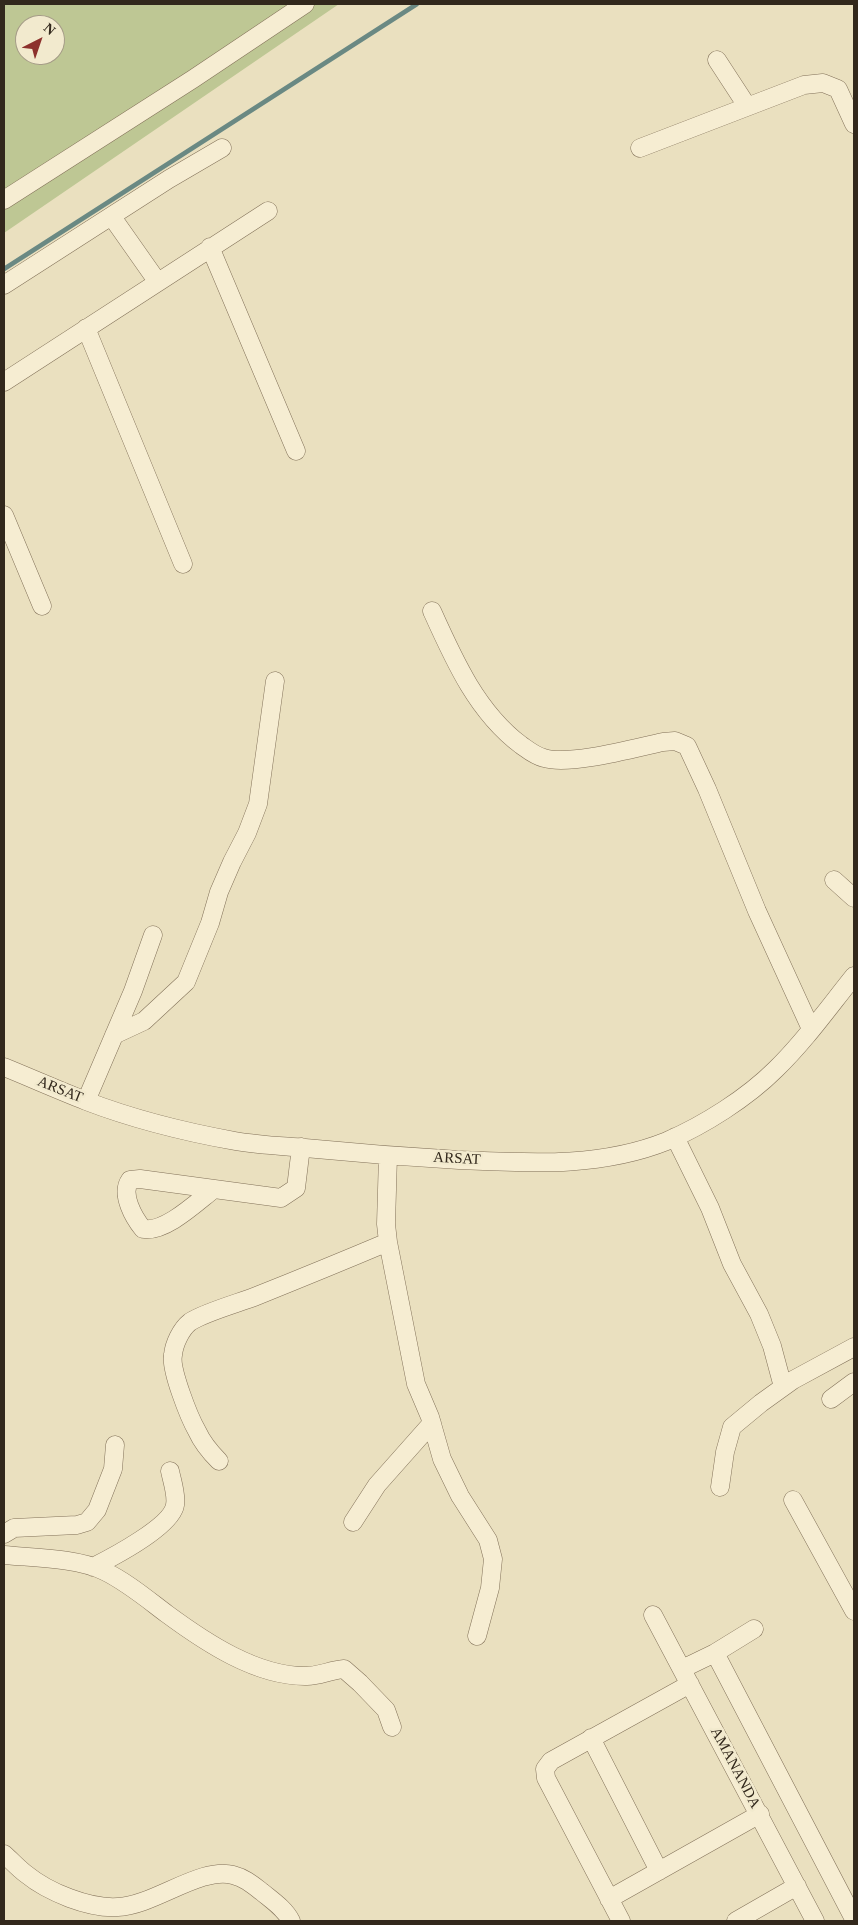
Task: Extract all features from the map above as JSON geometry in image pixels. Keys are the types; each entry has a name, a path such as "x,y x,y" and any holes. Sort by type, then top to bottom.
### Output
{"street":[{"path":"4,200 305,4"},
{"path":"717,60 747,106"},
{"path":"640,148 796,88 823,83 838,89 854,124"},
{"path":"4,285 169,179 222,148"},
{"path":"4,382 268,210"},
{"path":"112,217 157,282"},
{"path":"210,247 296,451"},
{"path":"86,328 183,564"},
{"path":"4,515 42,606"},
{"path":"432,611 449,649 481,705 504,732 531,752 545,759 570,760 664,742 675,741 687,746 757,911 811,1029"},
{"path":"114,1035 144,1021 186,982 210,923 225,877 247,834 258,804 275,681"},
{"path":"834,880 854,898"},
{"path":"86,1101 153,935"},
{"name":"ARSAT","path":"4,1067 86,1101 151,1122 236,1141 388,1156 530,1164 569,1162 636,1152 675,1137 740,1099 775,1071 854,976"},
{"path":"675,1137 710,1208 732,1264 759,1314 772,1346 783,1387"},
{"path":"214,1189 168,1224 149,1230 143,1229 138,1223 127,1199 126,1184 130,1180 140,1179 281,1198 296,1188 301,1148"},
{"path":"388,1156 386,1224 388,1242 416,1384 432,1424 442,1459 460,1496 488,1540 493,1559 490,1588 477,1636"},
{"path":"219,1461 208,1449 196,1430 173,1370 172,1356 178,1338 183,1331 191,1322 210,1313 319,1272 388,1242"},
{"path":"720,1487 725,1452 732,1426 783,1387 854,1347"},
{"path":"831,1399 854,1382"},
{"path":"353,1522 378,1484 432,1424"},
{"path":"4,1534 14,1528 76,1525 87,1522 98,1510 113,1470 115,1445"},
{"path":"94,1567 122,1552 167,1521 174,1512 176,1503 170,1471"},
{"path":"793,1500 854,1612"},
{"path":"4,1555 94,1567 122,1580 199,1637 248,1663 277,1673 306,1676 344,1669 386,1710 392,1727"},
{"name":"AMANANDA","path":"653,1615 815,1921"},
{"path":"621,1921 546,1778 545,1769 551,1761 592,1738 686,1677 715,1653 754,1630"},
{"path":"715,1653 854,1921"},
{"path":"592,1738 659,1871"},
{"path":"609,1899 760,1814"},
{"path":"4,1854 25,1874 47,1889 99,1906 114,1914 198,1878 214,1874 231,1874 246,1879 281,1907 291,1921"},
{"path":"736,1921 797,1886"}],"green space":[{"path":"4,4 339,4 4,233"}],"waterway":[{"path":"4,269 417,4"}]}
